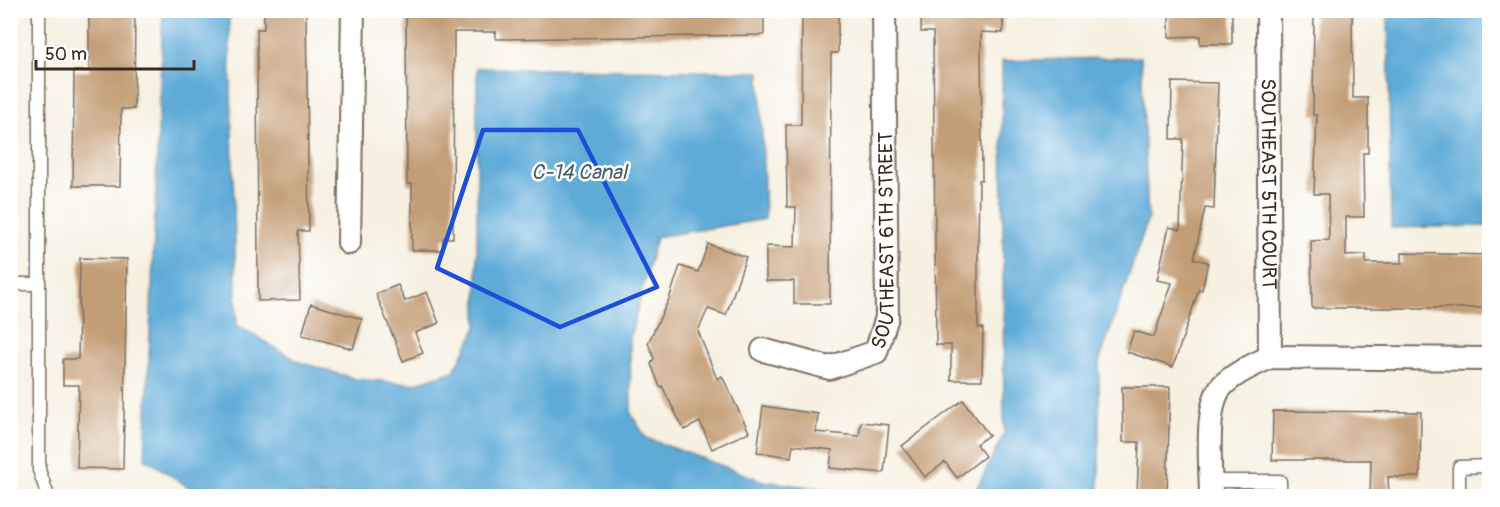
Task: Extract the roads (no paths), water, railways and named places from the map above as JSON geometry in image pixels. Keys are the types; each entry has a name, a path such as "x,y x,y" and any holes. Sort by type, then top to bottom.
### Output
{"street":[{"path":"349,243 353,10"},
{"name":"SOUTHEAST 6TH STREET","path":"763,350 829,368 876,352 887,317 884,10"},
{"name":"SOUTHEAST 5TH COURT","path":"1268,10 1270,357"},
{"path":"1211,489 1212,410 1220,388 1242,370 1270,357 1490,359"}],"lane":[{"path":"39,10 39,470 48,496"},
{"path":"10,284 39,284"},
{"path":"1459,496 1460,467 1490,466"},
{"path":"1211,489 1280,481 1280,496"}],"water":[{"name":"C-14 Canal","path":"163,11 229,11 237,325 299,362 356,379 413,384 454,371 477,327 477,68 760,72 765,219 656,237 630,338 631,414 646,438 763,481 874,496 211,496 197,493 145,458"},
{"path":"1388,11 1489,11 1489,226 1391,228"},
{"path":"1141,57 1148,219 1099,363 1099,496 973,496 1004,434 1002,61"}]}
